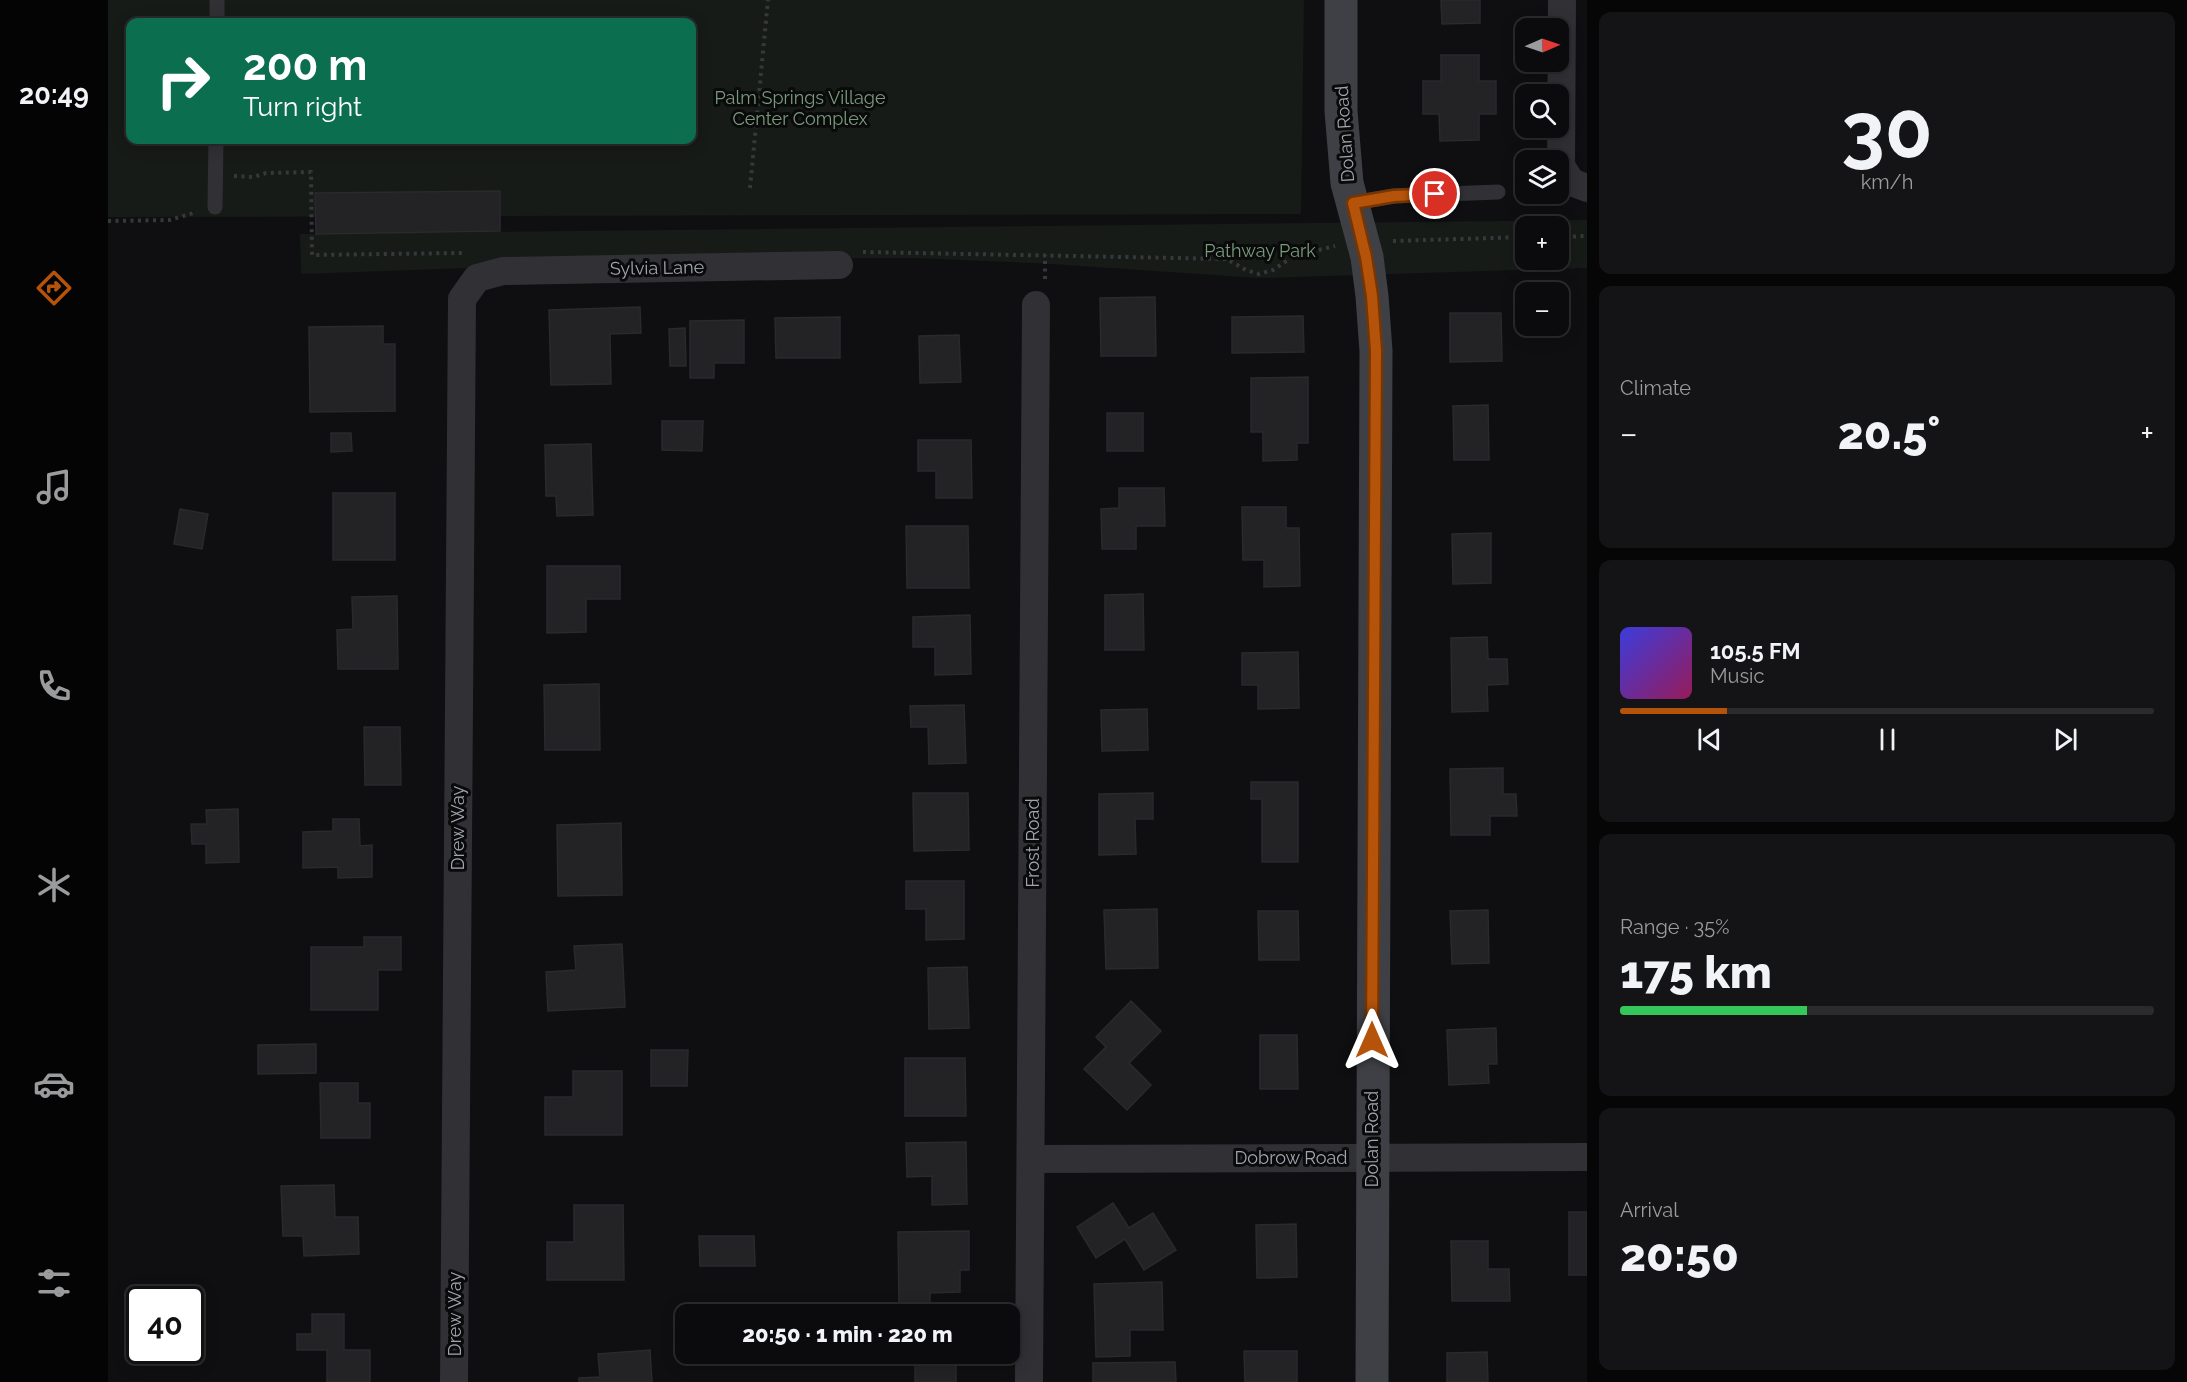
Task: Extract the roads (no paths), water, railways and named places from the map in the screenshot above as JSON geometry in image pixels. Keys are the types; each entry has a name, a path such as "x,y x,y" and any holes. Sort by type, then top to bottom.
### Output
{"street":[{"name":"Dolan Road","path":"1341,0 1341,111 1347,183 1366,257 1372,296 1376,351 1371,1158 1372,1382"},
{"path":"1562,0 1561,166 1571,182 1587,188"},
{"name":"Sylvia Lane","path":"477,278 503,271 839,265"},
{"name":"Drew Way","path":"454,1382 462,299 477,278"},
{"name":"Frost Road","path":"1029,1382 1036,305"},
{"name":"Dobrow Road","path":"1031,1159 1587,1157"}],"lane":[{"path":"217,0 217,18"},
{"path":"215,207 216,144"},
{"path":"1353,203 1394,196 1498,192"}],"park label":[{"name":"Palm Springs Village Center Complex","path":"800,108"},
{"name":"Pathway Park","path":"1260,251"}]}
